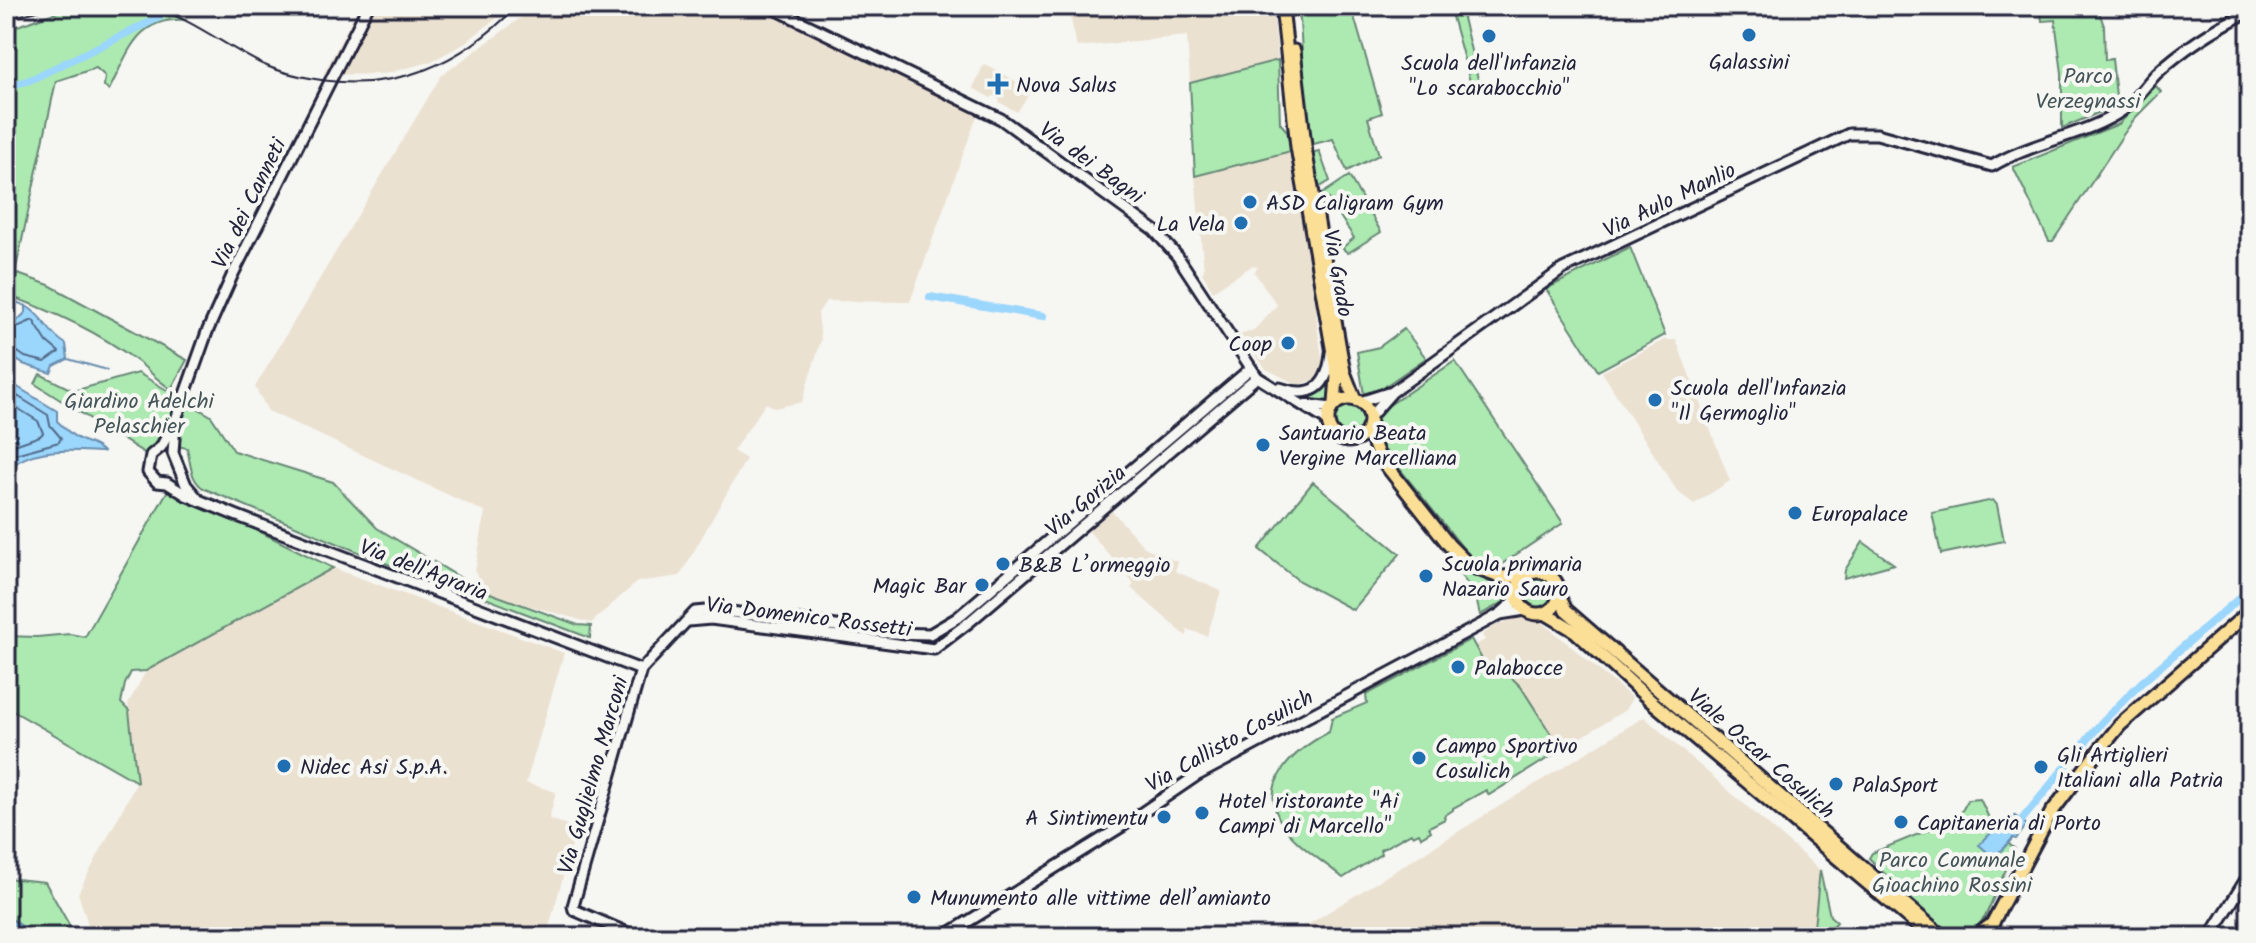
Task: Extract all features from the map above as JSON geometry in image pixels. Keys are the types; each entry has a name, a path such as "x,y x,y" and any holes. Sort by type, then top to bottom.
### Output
{"main road":[{"name":"Via Grado","path":"1282,6 1297,147 1338,388 1333,406"},
{"name":"Via Grado","path":"1289,6 1306,154 1344,372 1358,401"},
{"path":"1378,455 1368,423 1368,412 1358,401 1344,399 1333,406 1328,421 1337,437 1353,440 1378,455 1461,557 1479,571 1500,577 1539,572 1551,577 1557,585 1559,596 1554,606 1545,613"},
{"path":"1353,440 1364,434 1368,423"},
{"name":"Via Callisto Cosulich","path":"1518,594 1526,576"},
{"path":"1500,577 1518,594 1525,610"},
{"name":"Viale Oscar Cosulich","path":"1559,596 1566,610 1943,937"},
{"name":"Via Callisto Cosulich","path":"1525,610 1545,613"},
{"path":"1988,937 2051,813 2110,736 2250,611"},
{"name":"Viale Oscar Cosulich","path":"1545,613 1575,631 1672,719 1931,937"},
{"path":"1895,907 1920,937"},
{"path":"1975,937 1993,922"}],"street":[{"name":"Via dei Canneti","path":"157,450 175,422 207,332 232,276 368,6"},
{"name":"Via dei Bagni","path":"769,6 1001,119 1154,230 1178,257 1254,373"},
{"name":"Via Aulo Manlio","path":"1358,401 1374,400 1392,392 1563,269 1849,134 1877,134 1992,166 2008,156 2054,140 2124,109 2182,51 2216,28 2250,11"},
{"path":"1269,384 1300,393 1316,388 1327,376 1332,342"},
{"path":"1254,373 1328,421"},
{"name":"Via Gorizia","path":"930,634 957,618 1254,373"},
{"name":"Via Gorizia","path":"934,649 980,614 1254,373"},
{"name":"Via Aulo Manlio","path":"1368,423 1392,392"},
{"path":"1301,404 1333,406"},
{"name":"Via dei Canneti","path":"175,422 176,459"},
{"path":"176,459 174,478 167,483 153,480 148,472 148,461 157,450 166,450 176,459 186,485 197,498"},
{"name":"Via dell'Agraria","path":"167,483 186,495 360,564 641,670"},
{"name":"Via Callisto Cosulich","path":"1500,614 1518,594"},
{"name":"Via Domenico Rossetti","path":"688,621 695,612 716,610 889,633 930,634"},
{"name":"Via Callisto Cosulich","path":"943,937 1196,776 1500,614 1525,610"},
{"name":"Via Domenico Rossetti","path":"688,621 702,618 934,649"},
{"name":"Via Guglielmo Marconi","path":"637,937 574,910 641,670 688,621"},
{"path":"2210,937 2250,873"}],"shaded area":[{"path":"359,6 784,6 824,25 818,40 830,41 978,113 910,302 826,301 818,313 821,340 802,402 775,408 766,403 733,451 746,459 680,576 637,582 591,623 488,594 475,572 485,512 268,411 255,387 441,76 522,17 505,12 462,45 430,62 384,74 323,75"},
{"path":"1068,6 1273,6 1278,60 1190,83 1187,36 1077,47"},
{"name":"Nova Salus","path":"984,64 1032,90 1017,112 993,96 991,98 973,88"},
{"path":"1291,151 1315,283 1323,363 1317,379 1298,385 1266,369 1240,335 1254,330 1277,305 1254,272 1258,267 1252,266 1213,291 1202,273 1195,176"},
{"path":"1664,340 1676,340 1730,481 1694,504 1677,491 1602,372"},
{"path":"1112,511 1144,547 1178,562 1175,571 1221,591 1207,636 1186,629 1186,636 1131,588 1134,584 1088,530"},
{"path":"333,568 564,653 526,783 556,792 549,819 577,828 546,937 92,937 78,893 137,782 128,704 146,671"},
{"path":"1517,618 1541,621 1632,698 1625,710 1561,750 1521,687 1508,674 1484,663 1474,646 1485,640 1482,635 1496,625"},
{"path":"1644,717 1820,870 1813,937 1288,937"}],"green space":[{"path":"74,6 149,6 187,20 170,20 145,30 129,50 109,90 104,86 105,76 96,68 56,81 15,273 49,285 187,360 171,389 122,350 90,331 6,295 6,30"},
{"path":"1299,6 1351,6 1382,113 1368,118 1379,155 1347,171 1333,139 1310,145 1300,57"},
{"path":"1449,6 1460,6 1479,83 1473,92"},
{"name":"Parco Verzegnassi","path":"2040,6 2097,6 2104,26 2105,60 2112,59 2117,105 2062,128 2062,73 2055,20 2042,21"},
{"path":"1278,60 1280,123 1287,131 1291,151 1195,176 1190,83"},
{"path":"2156,86 2161,92 2136,117 2053,241 2049,241 2013,167 2119,124"},
{"path":"1319,151 1330,181 1318,188 1311,153"},
{"path":"1349,176 1381,232 1348,253 1342,248 1354,238 1329,199 1320,203 1319,196"},
{"path":"1630,247 1665,335 1598,371 1546,289"},
{"path":"1404,329 1426,358 1378,391 1364,395 1357,352 1379,347"},
{"path":"1455,361 1563,523 1496,568 1471,558 1384,449 1377,435 1377,420 1382,410"},
{"name":"Giardino Adelchi Pelaschier","path":"138,373 211,416 234,451 333,482 377,528 469,583 463,595 205,489 194,477 187,448 160,442 146,454 35,384 40,374 74,391"},
{"path":"1325,386 1332,390 1328,401 1316,401 1315,404 1296,397"},
{"path":"1349,403 1360,408 1365,419 1360,430 1349,435 1338,430 1333,419 1338,408"},
{"path":"1313,482 1400,554 1353,610 1299,581 1259,549"},
{"path":"168,490 333,568 146,671 131,672 121,703 129,711 137,782 6,707 6,636 70,634 85,637"},
{"path":"1993,500 1997,505 2004,541 1941,554 1932,513"},
{"path":"1863,542 1894,564 1844,578 1845,570"},
{"path":"1446,557 1462,569 1500,587 1504,592 1504,602 1480,615 1470,587"},
{"path":"1538,577 1550,581 1554,593 1550,605 1538,609 1526,605 1522,593 1526,581"},
{"path":"487,592 578,625 591,626 590,638 485,598"},
{"name":"Campo Sportivo Cosulich","path":"1471,639 1484,663 1508,674 1521,687 1561,750 1489,795 1486,790 1453,808 1444,816 1445,819 1429,827 1431,831 1421,837 1419,833 1413,836 1411,833 1380,850 1381,854 1343,878 1302,846 1282,824 1275,809 1276,781 1292,758 1329,732 1332,718 1367,703 1366,695"},
{"name":"Parco Comunale Gioachino Rossini","path":"1980,799 1996,833 2015,849 1985,917 1969,936 1956,937 1930,920 1869,858 1872,853 1958,818 1968,800"},
{"path":"1820,870 1830,916 1837,922 1823,937 1813,937"},
{"path":"6,878 45,882 76,937 38,937 6,918"}],"water":[{"path":"26,306 66,344 68,359 54,366 51,373 23,364 6,353 7,330 26,312"},
{"path":"6,380 57,411 57,421 67,431 103,452 39,454 19,461 6,476"},
{"path":"2015,816 2027,825 2016,839 2013,838 1992,856 1979,845 1998,826 2004,830"},
{"path":"6,918 10,918 38,937 6,937"}],"waterway":[{"path":"6,87 30,80 160,17"},
{"path":"930,297 1043,316"},
{"path":"6,298 26,306"},
{"path":"68,359 107,370"},
{"path":"2016,827 2102,722 2141,683 2250,589"}],"railway":[{"path":"6,19 57,6"},
{"path":"149,6 179,17 268,67 302,77 345,82 373,82 425,70 473,44 517,6"}],"place":[{"name":"Galassini","path":"1749,35"},
{"name":"Scuola dell'Infanzia \"Lo scarabocchio\"","path":"1489,36"},
{"name":"Nova Salus","path":"998,84"},
{"name":"ASD Caligram Gym","path":"1250,202"},
{"name":"La Vela","path":"1241,223"},
{"name":"Coop","path":"1288,343"},
{"name":"Scuola dell'Infanzia \"Il Germoglio\"","path":"1655,400"},
{"name":"Santuario Beata Vergine Marcelliana","path":"1263,445"},
{"name":"Europalace","path":"1795,513"},
{"name":"B&B L’ormeggio","path":"1003,564"},
{"name":"Scuola primaria Nazario Sauro","path":"1426,576"},
{"name":"Magic Bar","path":"982,585"},
{"name":"Palabocce","path":"1458,667"},
{"name":"Campo Sportivo Cosulich","path":"1419,758"},
{"name":"Nidec Asi S.p.A.","path":"284,766"},
{"name":"Gli Artiglieri Italiani alla Patria","path":"2041,767"},
{"name":"PalaSport","path":"1836,784"},
{"name":"Hotel ristorante \"Ai Campi di Marcello\"","path":"1202,813"},
{"name":"A Sintimentu","path":"1164,817"},
{"name":"Capitaneria di Porto","path":"1901,822"},
{"name":"Munumento alle vittime dell’amianto","path":"914,897"}]}
